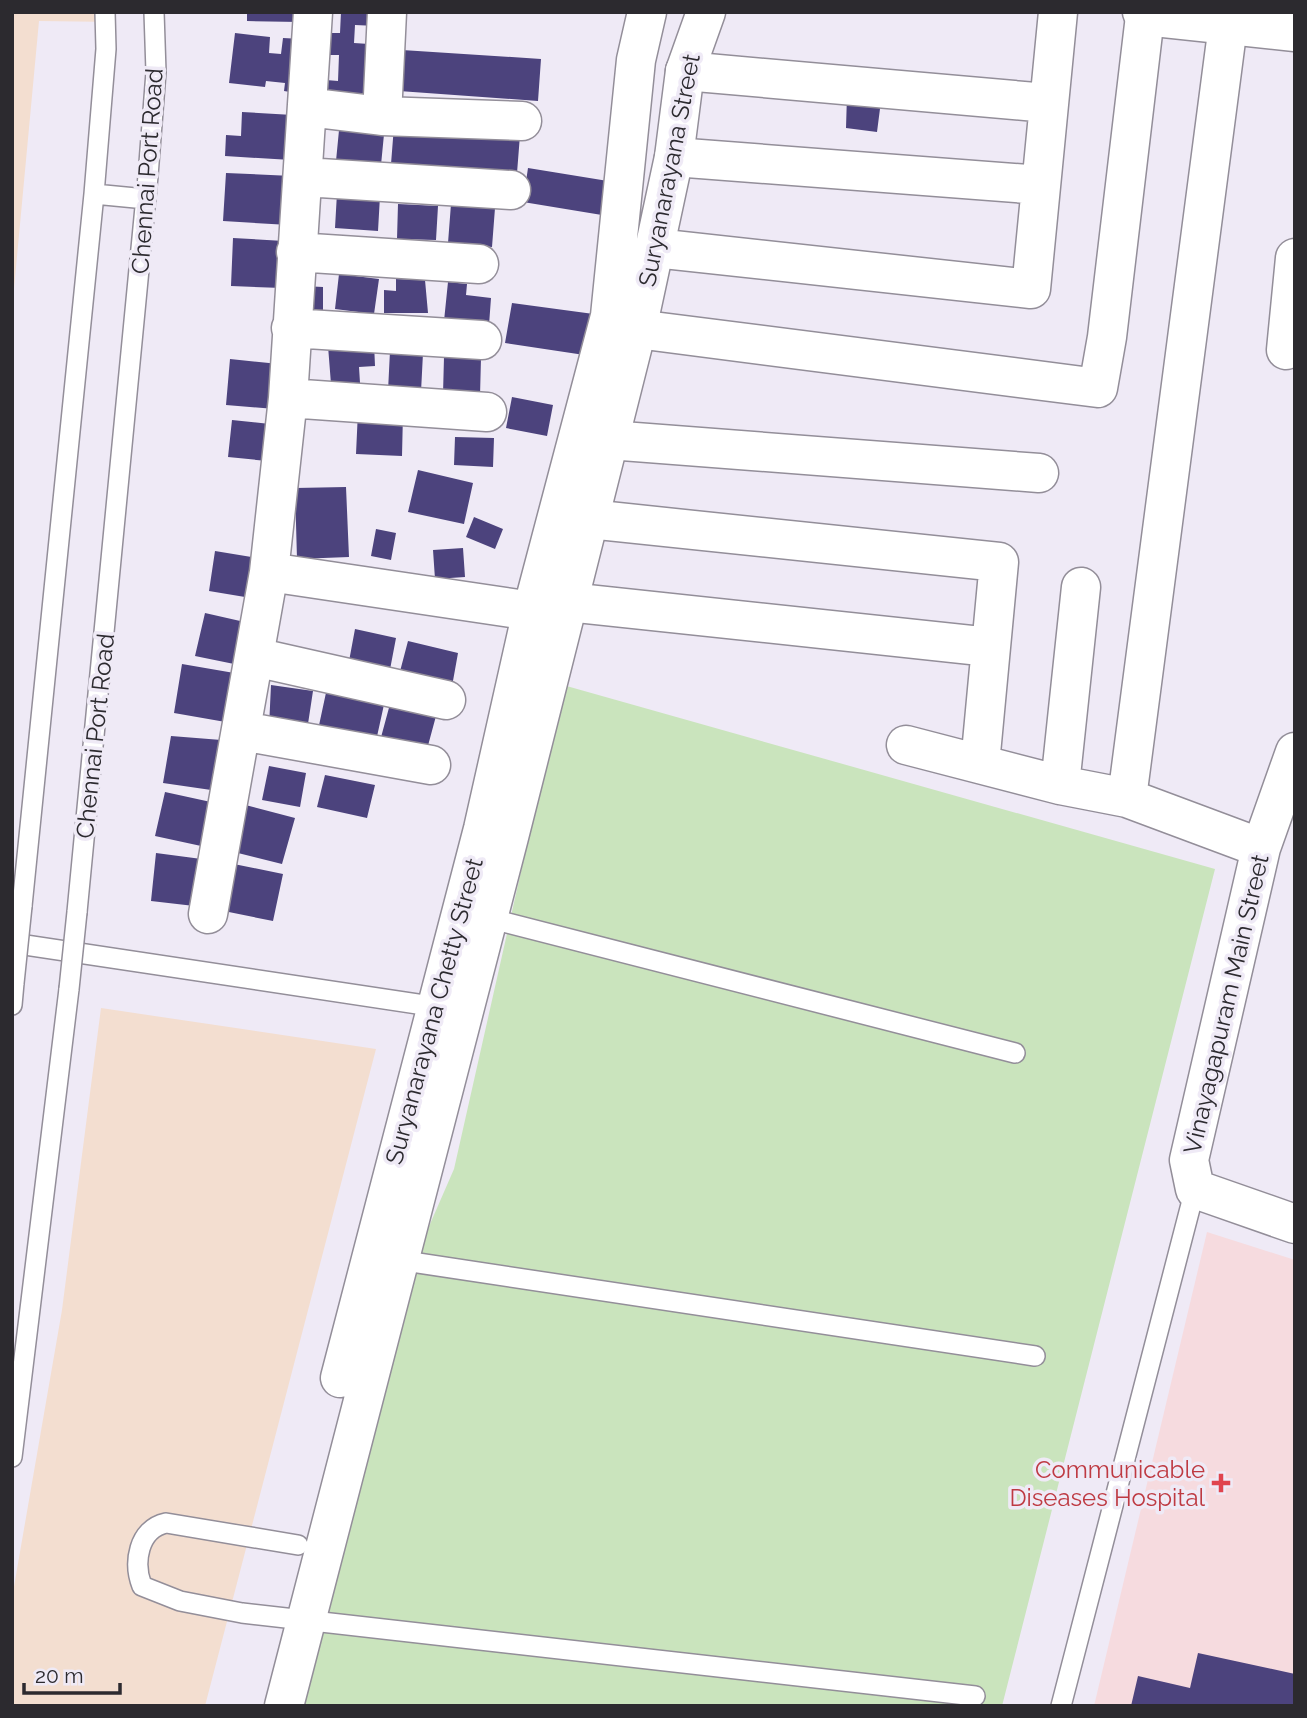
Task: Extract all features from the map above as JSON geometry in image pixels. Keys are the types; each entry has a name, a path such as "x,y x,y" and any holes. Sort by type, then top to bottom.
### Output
{"street":[{"path":"208,914 256,657 269,572 288,398 313,12"},
{"path":"382,116 387,12"},
{"name":"Suryanarayana Street","path":"623,323 636,60 647,12"},
{"name":"Suryanarayana Street","path":"623,323 655,248 674,157 685,71 706,12"},
{"path":"655,248 1031,289 1047,103 1058,12"},
{"path":"623,323 1098,388 1109,324 1143,14 1295,32"},
{"path":"1127,798 1228,25"},
{"path":"685,71 1047,103"},
{"path":"307,107 382,116 522,121"},
{"path":"674,157 1041,185"},
{"path":"304,177 511,190"},
{"path":"296,252 479,264"},
{"path":"1286,350 1295,258"},
{"name":"Suryanarayana Chetty Street","path":"284,1706 298,1545 450,1009 488,918 550,606 589,519 609,440 623,323"},
{"name":"Suryanarayana Chetty Street","path":"257,1706 292,1620 398,1259 450,1009 483,828 550,606 623,323"},
{"path":"291,328 482,340"},
{"path":"288,398 487,412"},
{"path":"609,440 1039,473"},
{"path":"589,519 999,562 980,764"},
{"path":"269,572 550,606 990,647"},
{"path":"1060,785 1081,587"},
{"path":"256,657 446,699"},
{"path":"242,732 431,765"},
{"path":"906,745 1060,785 1127,798 1261,848"},
{"name":"Vinayagapuram Main Street","path":"1195,1189 1189,1160 1261,848 1295,752"},
{"path":"1195,1189 1295,1224"}],"lane":[{"name":"Chennai Port Road","path":"12,1005 94,194 106,49 105,12"},
{"name":"Chennai Port Road","path":"12,1457 77,912 146,199 156,72 154,12"},
{"path":"94,194 146,199"},
{"path":"488,918 1015,1053"},
{"path":"12,943 450,1009"},
{"name":"Vinayagapuram Main Street","path":"1061,1706 1195,1189"},
{"path":"398,1259 1035,1356"},
{"path":"298,1545 166,1523 147,1532 138,1557 136,1573 142,1586 156,1594 211,1608 292,1620 975,1696"}],"shaded area":[{"path":"12,12 116,12 115,22 39,21 12,310"},
{"path":"101,1008 376,1049 205,1706 12,1706 12,1598 62,1310"},
{"name":"Communicable Diseases Hospital","path":"1207,1232 1295,1260 1295,1706 1094,1706"}],"green space":[{"path":"563,685 1215,869 1002,1706 295,1706 393,1309 454,1169"}],"building":[{"path":"247,12 300,12 300,22 247,21"},
{"path":"341,12 378,12 377,26 355,25 354,43 369,44 366,97 325,95 326,80 338,81 339,55 322,55 323,33 340,33"},
{"path":"235,33 270,37 269,53 281,54 283,38 302,39 296,93 284,91 285,83 266,81 265,87 229,83"},
{"path":"402,50 541,59 538,101 399,91"},
{"path":"847,95 881,101 877,132 846,128"},
{"path":"242,112 293,115 291,160 225,156 226,135 241,136"},
{"path":"340,120 385,124 381,165 336,161"},
{"path":"394,126 520,135 517,173 391,164"},
{"path":"528,168 614,182 608,216 523,202"},
{"path":"226,173 292,176 289,225 223,221"},
{"path":"337,193 380,196 378,231 335,228"},
{"path":"398,204 438,206 436,240 397,239"},
{"path":"451,204 495,208 492,247 448,243"},
{"path":"233,238 284,241 282,288 231,286"},
{"path":"339,274 379,279 374,314 335,309"},
{"path":"396,279 425,280 428,313 384,313 384,290 396,291"},
{"path":"448,282 467,284 466,295 491,298 489,325 444,321"},
{"path":"303,286 323,287 323,315 312,327"},
{"path":"512,303 601,315 591,356 505,343"},
{"path":"374,343 375,366 359,367 360,383 331,384 328,346"},
{"path":"390,351 423,353 421,392 388,391"},
{"path":"444,357 481,358 480,396 443,394"},
{"path":"230,359 279,364 275,409 226,405"},
{"path":"512,397 553,405 547,436 506,428"},
{"path":"358,411 403,413 402,456 356,454"},
{"path":"232,420 270,424 267,461 228,457"},
{"path":"455,437 494,438 493,467 454,465"},
{"path":"418,470 473,483 464,524 408,512"},
{"path":"346,487 349,557 297,559 295,488"},
{"path":"474,517 503,529 495,549 466,537"},
{"path":"376,529 396,533 391,560 371,556"},
{"path":"463,548 465,577 435,579 433,550"},
{"path":"215,551 257,558 251,598 209,591"},
{"path":"205,613 249,623 239,665 195,656"},
{"path":"355,629 396,638 388,680 347,672"},
{"path":"408,641 458,653 451,692 398,679"},
{"path":"182,664 240,674 237,724 174,713"},
{"path":"271,685 313,691 306,737 269,727"},
{"path":"327,688 385,700 376,741 318,730"},
{"path":"390,704 436,716 426,753 380,741"},
{"path":"171,736 234,741 225,792 163,783"},
{"path":"269,766 306,773 300,807 262,800"},
{"path":"325,775 375,785 367,818 317,807"},
{"path":"165,792 220,804 215,849 155,836"},
{"path":"238,803 295,818 282,864 226,850"},
{"path":"156,853 209,860 203,907 151,901"},
{"path":"224,862 283,874 273,921 214,909"},
{"path":"1198,1653 1295,1674 1295,1706 1131,1706 1138,1676 1190,1688"}],"place":[{"name":"Communicable Diseases Hospital","path":"1221,1483"}]}
